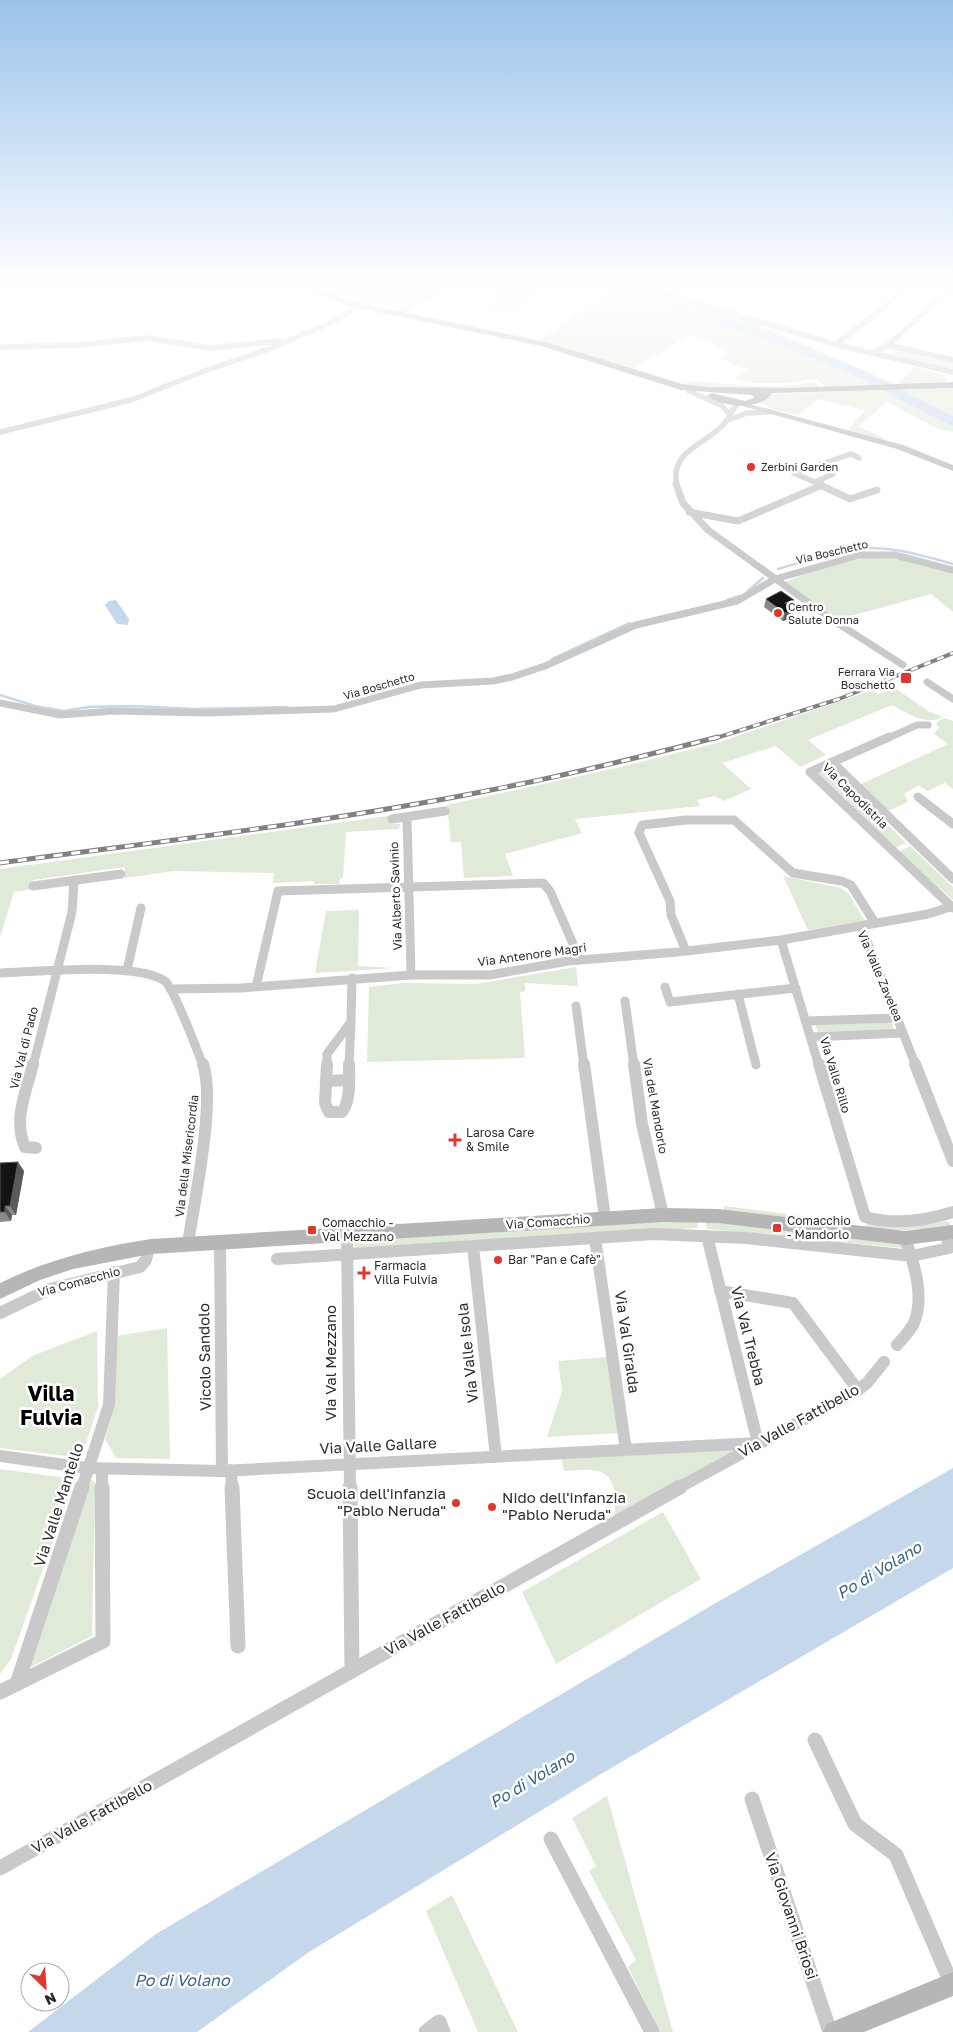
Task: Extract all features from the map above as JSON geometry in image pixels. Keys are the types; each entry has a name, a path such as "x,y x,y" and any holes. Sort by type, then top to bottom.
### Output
{"main road":[{"path":"669,384 729,405 757,399 773,392 790,390"},
{"path":"729,405 745,390 952,386"},
{"path":"745,390 754,393 757,399 768,409 912,450 953,468"},
{"path":"742,403 769,412 840,429"},
{"name":"Via Comacchio","path":"0,1291 50,1268 148,1247 605,1218 663,1215 734,1217 904,1238 950,1233"},
{"path":"835,2032 952,1984"}],"street":[{"path":"0,432 127,401 171,384"},
{"path":"916,387 934,384"},
{"path":"769,412 746,413 729,405 719,429 691,447 678,464 675,473 679,496 689,512 708,530 831,620 903,665"},
{"path":"859,458 851,454 829,463 825,461 794,473 850,499 877,490"},
{"path":"689,512 704,512 720,520 738,521 819,484 834,474"},
{"name":"Via Boschetto","path":"0,703 60,715 114,711 207,713 334,709 421,685 493,681 519,675 636,625 744,598 775,579 808,568 869,554 909,559 953,570"},
{"path":"927,682 953,699"},
{"path":"832,762 917,725 928,725"},
{"name":"Via Capodistria","path":"953,879 832,762 810,772 953,907"},
{"path":"918,797 953,824"},
{"path":"392,819 445,811"},
{"name":"Via Alberto Savinio","path":"407,816 411,975"},
{"path":"686,951 671,916 670,901 639,832 639,827 645,824 686,820 734,820 793,873 842,881 851,885 876,923"},
{"path":"34,886 121,874"},
{"path":"55,972 72,912 74,880"},
{"path":"256,987 278,891 543,883 548,888 580,960"},
{"path":"861,926 934,913 953,907"},
{"path":"127,970 140,908"},
{"name":"Via Valle Zavelea","path":"686,951 781,940 861,926 953,1161"},
{"name":"Via Valle Rillo","path":"781,940 865,1217 872,1220 901,1220 935,1217 953,1212"},
{"name":"Via Antenore Magri","path":"411,975 490,975 580,960 686,951"},
{"path":"0,973 127,970 158,977 170,989 256,987 352,978 411,975"},
{"name":"Via Val di Pado","path":"36,1148 23,1145 20,1140 19,1125 55,972"},
{"path":"351,1021 327,1054 325,1104 330,1112 335,1113 345,1108 348,1080 351,1021 352,978"},
{"path":"665,987 670,1002 796,988"},
{"name":"Via della Misericordia","path":"170,989 203,1064 207,1087 204,1138 188,1244"},
{"path":"738,994 756,1065"},
{"name":"Via del Mandorlo","path":"625,1001 642,1124 663,1215"},
{"path":"576,1006 605,1218"},
{"path":"806,1021 897,1018"},
{"path":"810,1037 903,1033"},
{"path":"326,1081 348,1080"},
{"name":"Via Comacchio","path":"277,1259 654,1234 746,1238 912,1256 937,1252 948,1248 950,1233"},
{"name":"Via Val Mezzano","path":"347,1234 348,1464 352,1671"},
{"name":"Via Val Trebba","path":"707,1236 758,1443"},
{"name":"Via Val Giralda","path":"595,1238 626,1450"},
{"path":"897,1345 916,1317 912,1256 904,1238"},
{"name":"Vicolo Sandolo","path":"220,1242 226,1471 238,1646"},
{"name":"Via Valle Isola","path":"472,1246 496,1457"},
{"name":"Via Comacchio","path":"0,1313 23,1298 50,1287 140,1267 144,1263 148,1247"},
{"name":"Via Valle Mantello","path":"18,1684 87,1468 110,1405 114,1272"},
{"path":"720,1291 793,1303 858,1390"},
{"name":"Via Valle Fattibello","path":"0,1868 758,1443 858,1390 867,1383 884,1362"},
{"name":"Via Valle Gallare","path":"0,1456 102,1469 226,1471 758,1443"},
{"path":"0,1692 103,1641 102,1469"},
{"path":"815,1740 855,1824 896,1855 952,1984"},
{"name":"Via Giovanni Briosi","path":"752,1799 830,2032"},
{"path":"550,1839 652,2032"},
{"path":"426,2032 439,2022 443,2032"}],"green space":[{"path":"685,384 789,386 815,384 819,386 795,389 753,390 710,388"},
{"path":"822,384 917,384 899,385 909,390 953,388 953,432 938,429 887,402 858,426 884,438 883,440 861,435 849,429 865,410 818,399 798,415 771,409 761,402 765,396 773,394 875,390 864,384 826,387"},
{"path":"868,557 902,560 953,573 953,612 931,594 836,620 785,582 812,571"},
{"path":"895,688 928,711 943,717 923,720 892,705 808,740 826,755 800,767 776,746 722,763 751,789 724,801 715,796 697,800 700,806 575,819 582,833 505,854 513,876 464,878 461,842 451,842 447,805 625,766 717,743 873,690 878,694"},
{"path":"944,718 953,721 953,789 945,783 927,791 919,785 904,794 908,802 888,811 859,785 948,744 934,734 939,728 936,723"},
{"path":"830,767 906,843 895,848 816,774"},
{"path":"388,816 391,824 400,824 399,829 346,832 343,878 340,879 339,884 314,884 314,881 273,883 274,873 174,871 125,878 125,867 33,880 32,889 14,892 0,937 0,869"},
{"path":"910,846 953,887 953,900 898,852"},
{"path":"783,876 841,888 848,893 865,921 808,930"},
{"path":"359,910 358,966 395,968 315,973 326,911"},
{"path":"576,967 578,986 525,983 525,991 520,992 525,1058 367,1062 369,987 403,983 476,984"},
{"path":"891,1021 894,1029 818,1032 815,1025"},
{"path":"724,1206 810,1217 811,1222 724,1212"},
{"path":"697,1221 698,1228 355,1248 354,1239 594,1224"},
{"path":"705,1221 902,1244 903,1248 707,1229"},
{"path":"948,1221 951,1226 929,1229 866,1228 867,1223 919,1225"},
{"path":"167,1328 170,1459 116,1458 105,1439 115,1406 116,1336"},
{"path":"97,1331 98,1407 81,1458 0,1448 0,1379 32,1356"},
{"path":"608,1357 618,1433 547,1437 562,1391 558,1361"},
{"path":"743,1448 613,1520 615,1496 614,1489 607,1476 592,1470 564,1471 561,1457"},
{"path":"0,1469 75,1479 11,1659 0,1674"},
{"path":"90,1479 95,1482 92,1636 29,1668"},
{"path":"663,1512 701,1579 556,1664 522,1592"},
{"path":"607,1796 673,2032 660,2032 628,1967 636,1960 589,1871 596,1866 572,1818"},
{"path":"452,1895 518,2032 478,2032 426,1911"}],"water":[{"path":"870,384 889,384 953,416 953,426"},
{"path":"116,600 129,619 128,625 117,624 105,605 109,601"},
{"name":"Po di Volano","path":"953,1468 953,1568 601,1774 309,1952 197,2032 28,2032 54,2012 70,2012 70,2000 156,1934 714,1604"}],"building":[{"path":"781,591 794,600 785,603 794,610 785,613 766,599"},
{"path":"18,1162 10,1206 5,1206 5,1212 0,1212 0,1163"}],"waterway":[{"path":"778,569 834,552 866,548 904,552 953,564"},
{"path":"748,591 763,578"},
{"path":"727,600 740,596"},
{"path":"552,659 630,623"},
{"path":"0,695 35,706 64,711 88,707 133,706 194,709 287,707"}],"railway":[{"path":"713,739 839,699 953,653"},
{"path":"0,863 365,813 573,773 718,737"}],"place":[{"name":"Zerbini Garden","path":"751,467"},
{"name":"Centro Salute Donna","path":"778,613"},
{"name":"Ferrara Via Boschetto","path":"906,678"},
{"name":"Larosa Care & Smile","path":"455,1140"},
{"name":"Comacchio - Mandorlo","path":"777,1228"},
{"name":"Comacchio - Val Mezzano","path":"312,1230"},
{"name":"Bar \"Pan e Cafè\"","path":"498,1260"},
{"name":"Farmacia Villa Fulvia","path":"364,1273"},
{"name":"Scuola dell'infanzia \"Pablo Neruda\"","path":"456,1503"},
{"name":"Nido dell'infanzia \"Pablo Neruda\"","path":"492,1507"}],"district":[{"name":"Villa Fulvia","path":"51,1406"}]}
